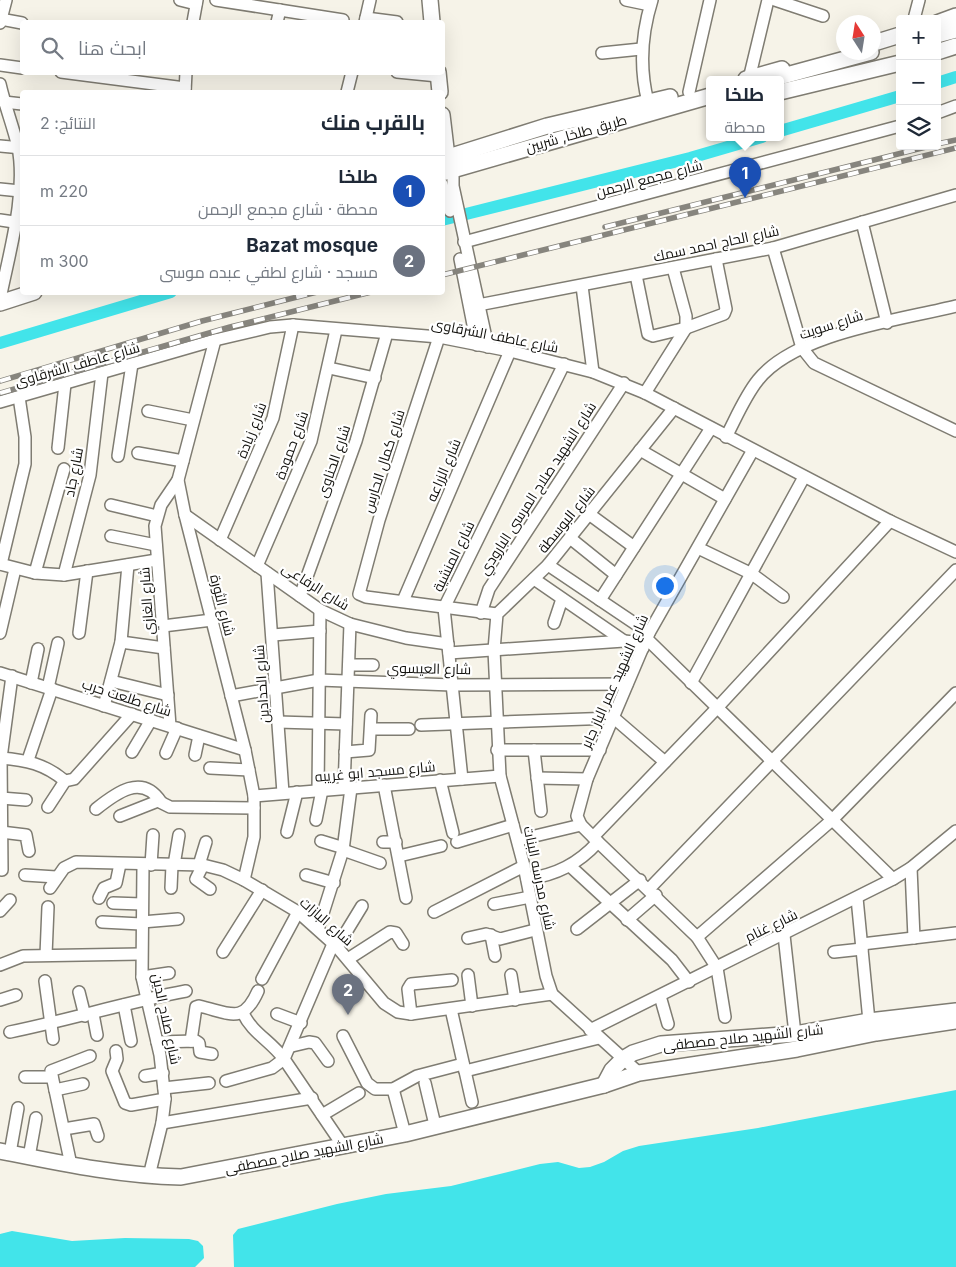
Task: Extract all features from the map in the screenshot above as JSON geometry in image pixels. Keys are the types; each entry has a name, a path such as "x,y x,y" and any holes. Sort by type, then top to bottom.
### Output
{"main road":[{"path":"430,0 432,20"},
{"path":"941,22 956,16"},
{"path":"941,34 956,30"},
{"path":"881,41 896,37"},
{"path":"881,50 896,46"},
{"path":"941,51 956,46"},
{"path":"759,76 836,54"},
{"path":"783,76 842,60"},
{"path":"784,91 896,64"},
{"path":"438,75 440,90"},
{"name":"طريق طلخا, شربين","path":"446,164 648,102 706,89"},
{"name":"طريق طلخا, شربين","path":"550,133 626,119 706,97"},
{"path":"626,119 706,109"},
{"path":"445,149 446,164"},
{"path":"0,303 25,295"},
{"name":"شارع الشهيد صلاح مصطفى","path":"604,1085 612,1070 623,1059 633,1053 661,1044 795,1034 869,1021 956,1011"},
{"name":"شارع الشهيد صلاح مصطفى","path":"5,1152 71,1165 149,1176 181,1177 404,1134 604,1085 639,1073 797,1049 876,1033 956,1021"}],"street":[{"path":"180,0 197,2 193,20"},
{"path":"216,0 280,10 319,19 343,20"},
{"path":"626,0 651,2 642,49 644,84 648,102"},
{"path":"689,92 710,0"},
{"path":"749,76 768,0"},
{"path":"775,0 823,16"},
{"path":"915,15 920,0"},
{"path":"365,20 370,1"},
{"path":"0,23 4,2"},
{"path":"278,20 280,10"},
{"path":"0,19 20,23"},
{"path":"602,53 642,49"},
{"path":"0,65 20,68"},
{"path":"82,75 185,90 186,75"},
{"path":"348,90 351,75"},
{"path":"0,84 4,102 20,148 20,191 0,299"},
{"path":"4,102 20,104"},
{"path":"941,112 956,106"},
{"name":"شارع مجمع الرحمن","path":"461,240 896,127"},
{"path":"0,146 20,148"},
{"path":"446,164 482,346"},
{"path":"445,188 451,196"},
{"path":"0,189 20,191"},
{"name":"شارع الحاج احمد سمك","path":"478,305 773,248 956,194"},
{"path":"0,220 14,222"},
{"path":"862,222 887,323"},
{"path":"461,240 478,305 482,346"},
{"path":"773,248 802,348 814,363 956,430"},
{"path":"636,275 649,335 653,336 686,328 722,316 726,312 716,260"},
{"path":"646,393 686,328 686,316 673,268"},
{"path":"582,286 593,372"},
{"name":"شارع سويت","path":"726,437 758,380 769,369 802,348 835,336 956,306"},
{"name":"شارع عاطف الشرقاوى","path":"0,402 215,340 270,327 293,325 439,337 564,364 624,383 890,521 956,552"},
{"name":"شارع زيادة","path":"220,540 273,418 293,325"},
{"name":"شارع حمودة","path":"257,566 311,441 336,330"},
{"name":"شارع الحناوى","path":"300,596 342,484 387,333"},
{"name":"شارع كمال الحارس","path":"403,601 361,596 359,591 379,520 439,337"},
{"name":"شارع الثورة","path":"215,340 178,480 185,515 249,770 254,802 254,837 244,880"},
{"name":"شارع الزراعه","path":"403,601 510,351"},
{"path":"118,456 132,364"},
{"name":"شارع المنشية","path":"462,779 444,608 564,364"},
{"path":"328,368 375,378"},
{"name":"شارع جاد","path":"64,575 90,475 102,373"},
{"name":"شارع الشهيد صلاح المرسى البارودي","path":"481,613 489,589 624,383"},
{"path":"58,448 65,384"},
{"path":"19,397 25,436 25,464 1,564 35,573 64,575 157,560"},
{"name":"شارع البوسطة","path":"497,614 548,565 674,408"},
{"path":"148,411 193,420"},
{"path":"600,600 711,428"},
{"path":"640,450 725,499"},
{"name":"شارع الشهيد عمر الباز جابر","path":"581,824 577,816 587,779 646,640 752,450"},
{"path":"138,453 183,461"},
{"path":"35,573 64,470"},
{"path":"691,683 804,477"},
{"name":"شارع الغازي","path":"173,728 168,695 156,545 157,516 167,495 178,480"},
{"path":"110,505 157,516"},
{"path":"589,514 634,547"},
{"name":"شارع الرفاعى","path":"185,515 320,610 350,624 449,648 494,650 624,641"},
{"path":"527,879 542,877 570,866 890,521"},
{"path":"111,536 156,545"},
{"path":"570,538 616,575"},
{"name":"شارع عاطف الشرقاوى","path":"925,538 933,546 956,560"},
{"path":"698,548 752,574 783,596"},
{"path":"104,706 121,642 128,565"},
{"path":"548,565 600,600 646,640 893,879"},
{"path":"0,633 16,569"},
{"path":"627,920 772,762 956,570"},
{"path":"79,633 87,571"},
{"name":"شارع الحدادين","path":"267,573 283,793"},
{"path":"534,579 624,641 646,640"},
{"path":"554,623 562,599"},
{"path":"403,601 497,614 494,650"},
{"path":"316,820 320,790 320,610"},
{"path":"163,626 212,620"},
{"path":"318,929 344,849 347,788 345,752 350,624"},
{"path":"272,635 320,631"},
{"path":"121,642 164,648"},
{"path":"28,760 50,688 58,643"},
{"path":"31,682 38,649"},
{"name":"شارع مدرسه البنات","path":"494,650 497,750 500,776 518,840 536,930 552,994"},
{"path":"348,665 373,666"},
{"name":"شارع طلعت حرب","path":"0,673 245,750"},
{"path":"2,870 1,758 3,721 12,676"},
{"name":"شارع العيسوي","path":"231,696 319,680 452,685 495,683 627,684"},
{"path":"111,681 168,695"},
{"path":"697,936 832,820 956,693"},
{"path":"48,807 65,781 74,779 132,714"},
{"path":"345,752 369,750 371,715"},
{"path":"421,725 614,718 665,762"},
{"path":"132,752 151,720"},
{"path":"278,722 346,724"},
{"path":"166,752 173,728"},
{"path":"370,729 409,729"},
{"path":"195,755 199,736"},
{"path":"497,750 600,750"},
{"path":"534,750 541,811"},
{"path":"1,758 28,760 55,772 65,781"},
{"path":"210,768 249,770"},
{"name":"شارع مسجد ابو غريبه","path":"161,802 170,807 254,802 283,793 500,776"},
{"path":"537,778 587,779"},
{"path":"440,780 455,837 513,825"},
{"path":"384,785 399,856 402,888 406,898"},
{"path":"96,809 123,789 130,788 146,788 154,793 161,802"},
{"path":"1,790 26,800"},
{"path":"287,832 297,792"},
{"path":"120,816 153,802 161,802"},
{"path":"518,840 581,824 697,936 717,968 725,1017"},
{"name":"شارع غنام","path":"393,1089 417,1076 464,1067 594,1034 660,996 893,879 912,868 956,831"},
{"path":"1,839 26,834 29,852"},
{"name":"شارع صلاح الدين","path":"149,1176 162,1123 165,1094 157,1042 145,999 142,977 142,904 153,835"},
{"path":"171,888 179,835"},
{"path":"321,841 380,863"},
{"path":"206,842 196,879 210,889"},
{"path":"383,842 396,842"},
{"path":"399,856 441,846"},
{"name":"شارع البازات","path":"50,888 56,876 67,865 76,862 201,865 223,870 244,880 298,912 348,959 391,1009 411,1014 552,994"},
{"path":"99,898 104,888 116,883 120,864"},
{"path":"434,912 524,866"},
{"path":"570,866 609,904 672,960 689,982"},
{"path":"912,868 914,938"},
{"path":"306,874 334,883"},
{"path":"25,875 56,876"},
{"path":"577,929 640,880"},
{"path":"223,952 262,890"},
{"path":"494,904 530,897"},
{"path":"857,898 869,1021"},
{"path":"0,911 10,900"},
{"path":"112,902 142,904"},
{"path":"226,1081 272,1068 284,1058 292,1046 335,946 362,906"},
{"path":"46,955 48,907"},
{"path":"191,1041 196,1008 199,1006 236,1014 248,1010 298,912"},
{"path":"102,922 141,923 178,919"},
{"path":"468,938 486,934 500,939 536,930"},
{"path":"348,959 390,932 396,933 403,944"},
{"path":"834,952 914,938 956,933"},
{"path":"491,935 495,956"},
{"path":"784,935 795,1034"},
{"path":"0,966 23,956 141,954"},
{"path":"142,977 169,973"},
{"path":"468,975 472,1006"},
{"path":"511,975 515,1000"},
{"path":"411,1014 408,989 411,984 452,980"},
{"path":"45,981 53,1039"},
{"path":"79,992 97,1035"},
{"path":"10,1032 89,1015 145,999 186,992"},
{"path":"552,994 639,1073"},
{"path":"0,1000 16,995"},
{"path":"660,996 668,1024"},
{"path":"124,1005 131,1041"},
{"path":"451,1009 472,1102"},
{"path":"243,1013 251,1028 276,1048 284,1058 343,1146"},
{"path":"277,1014 301,1023"},
{"path":"343,1036 366,1083 376,1089 393,1089 404,1134"},
{"path":"157,1042 198,1042 201,1053 212,1054"},
{"path":"292,1046 309,1042 315,1043 328,1061"},
{"path":"116,1050 117,1060 112,1071 126,1103 131,1105 209,1083"},
{"path":"71,1165 52,1077 53,1068 90,1056"},
{"path":"145,1076 163,1073"},
{"path":"25,1077 52,1077"},
{"path":"425,1083 435,1125"},
{"path":"55,1090 83,1084"},
{"path":"322,1115 359,1093"},
{"path":"162,1123 312,1098"},
{"path":"5,1152 18,1108"},
{"path":"29,1157 36,1118"},
{"path":"64,1129 94,1124 98,1136"}],"water":[{"path":"956,1090 956,1267 234,1267 233,1235 238,1229 337,1204 386,1194 451,1186 540,1164 558,1162 579,1168 590,1167 604,1162 623,1151 639,1146 758,1128"},
{"path":"12,1231 72,1241 125,1238 189,1239 198,1241 203,1246 204,1258 195,1267 0,1267 0,1234"}],"waterway":[{"path":"941,82 956,77"},
{"path":"784,130 896,97"},
{"path":"445,219 690,158 748,141"},
{"path":"0,343 161,295"}],"railway":[{"path":"941,143 956,140"},
{"path":"445,274 956,148"},
{"path":"605,227 914,150"},
{"path":"0,381 202,321 305,295"},
{"path":"0,393 230,327 359,295"}],"place":[{"name":"طلخا","path":"745,198"},
{"name":"Bazat mosque","path":"348,1015"}]}
